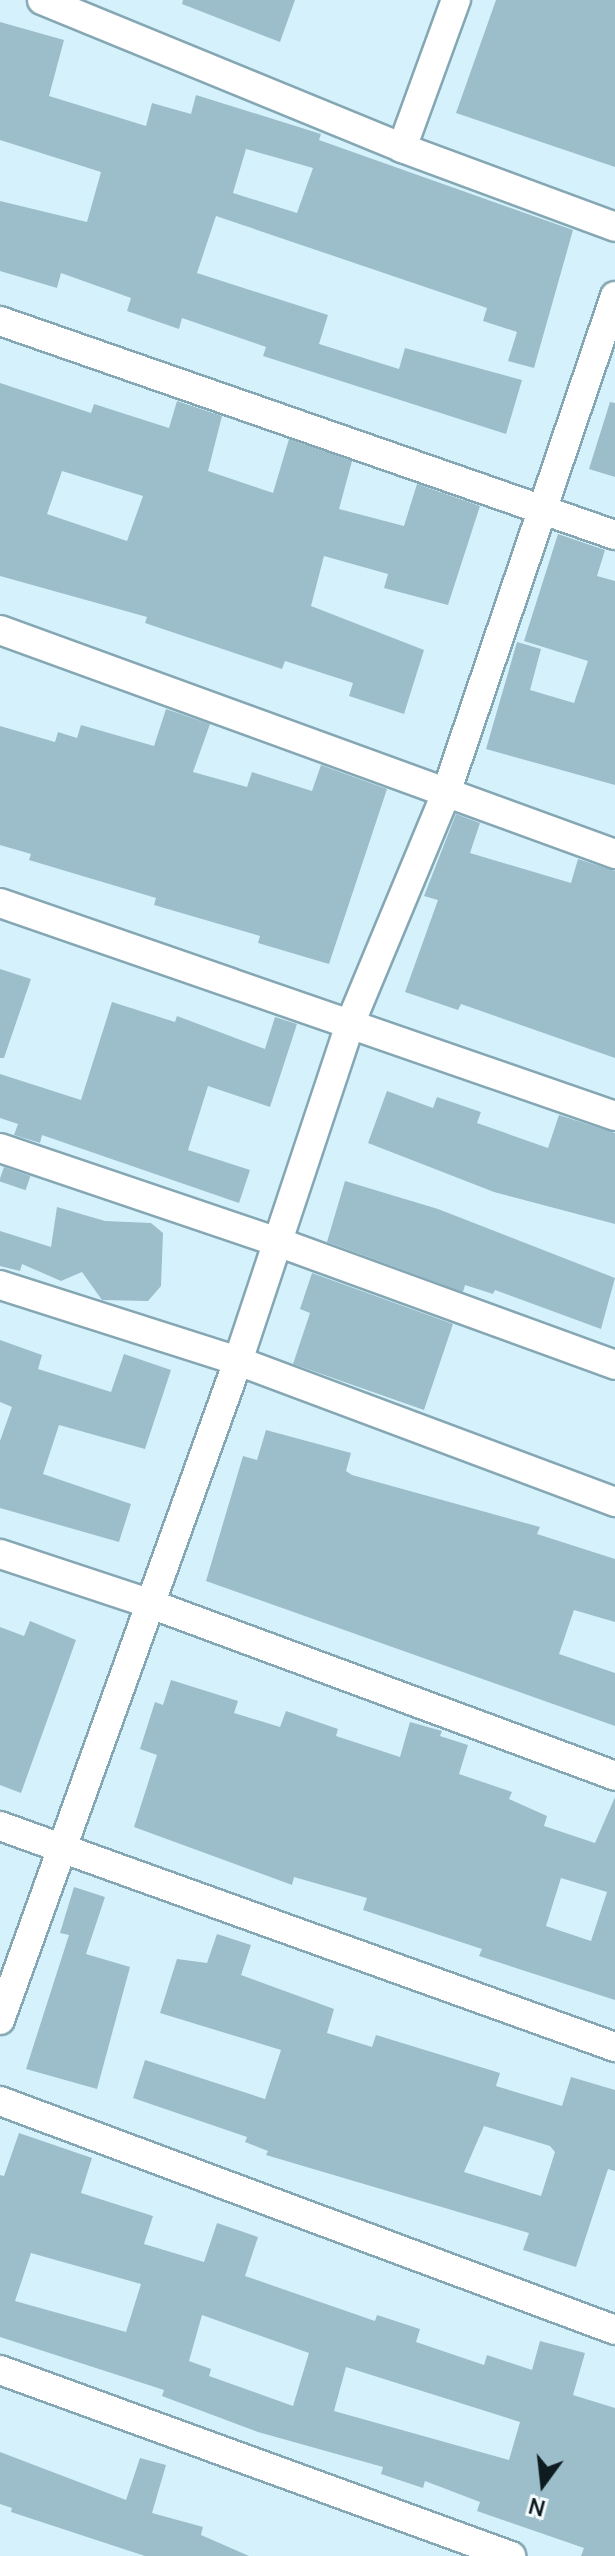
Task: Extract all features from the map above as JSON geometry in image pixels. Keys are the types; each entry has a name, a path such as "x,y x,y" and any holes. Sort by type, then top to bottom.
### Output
{"street":[{"path":"42,0 402,148 615,227"},
{"path":"402,148 456,0"},
{"path":"0,2020 148,1603 238,1361 275,1241 350,1024 445,796 615,296"},
{"path":"0,321 615,535"},
{"path":"0,630 445,796 615,854"},
{"path":"0,903 615,1116"},
{"path":"0,1148 275,1241 615,1365"},
{"path":"0,1285 238,1361 615,1502"},
{"path":"0,1554 148,1603 615,1776"},
{"path":"0,1826 615,2047"},
{"path":"0,2101 615,2330"},
{"path":"0,2370 511,2556"}],"building":[{"path":"183,0 295,0 280,42 182,4"},
{"path":"496,0 615,0 615,167 456,113"},
{"path":"0,22 64,40 49,96 146,126 152,103 191,114 196,95 321,134 319,140 573,230 534,368 508,361 517,332 483,321 487,308 216,216 197,273 328,315 319,344 399,369 405,348 522,380 506,434 263,356 266,347 182,318 179,329 127,311 131,298 61,273 57,288 0,271 0,201 87,222 101,172 0,140","holes":["246,149 313,168 297,213 233,193"]},
{"path":"0,383 91,413 94,404 169,428 177,401 222,416 208,471 273,493 289,439 352,461 339,509 404,526 417,484 480,506 448,605 384,588 388,574 324,556 311,606 424,650 404,714 349,696 353,683 285,661 282,669 145,623 147,617 0,576","holes":["62,471 143,496 127,541 47,514"]},
{"path":"610,402 615,403 615,477 589,469"},
{"path":"558,534 605,550 597,576 615,581 615,785 486,749 517,642 541,649 530,690 574,703 588,661 524,641"},
{"path":"166,709 210,724 193,772 247,787 252,772 312,791 321,765 387,789 329,964 258,943 260,936 154,905 156,898 29,860 31,854 0,845 0,726 55,742 58,732 77,738 81,725 154,746"},
{"path":"456,814 480,823 470,853 571,883 578,859 615,871 615,1058 461,1004 458,1010 405,992 438,900 424,896"},
{"path":"0,969 31,979 4,1058 0,1058"},
{"path":"112,1002 175,1022 177,1016 265,1049 275,1017 297,1024 270,1107 208,1086 188,1150 250,1170 239,1203 42,1135 40,1143 14,1135 18,1124 0,1118 0,1074 81,1100"},
{"path":"387,1091 433,1108 437,1097 481,1112 477,1123 548,1148 559,1115 615,1133 615,1224 494,1192 368,1143"},
{"path":"4,1167 30,1176 26,1190 0,1181"},
{"path":"345,1181 438,1209 615,1278 601,1329 495,1290 493,1294 465,1285 463,1292 327,1242"},
{"path":"57,1207 105,1221 151,1223 163,1233 161,1286 148,1301 102,1300 82,1272 61,1281 22,1264 20,1271 0,1266 0,1231 51,1247"},
{"path":"312,1273 453,1324 424,1410 293,1364 310,1313 300,1309"},
{"path":"0,1340 42,1355 38,1369 111,1392 124,1354 171,1370 145,1449 59,1425 43,1474 131,1504 119,1542 0,1508 0,1441 12,1407 0,1402"},
{"path":"266,1430 351,1453 346,1471 352,1475 540,1527 537,1534 615,1559 615,1622 574,1610 559,1654 615,1673 615,1726 206,1581 243,1456 257,1460"},
{"path":"30,1621 76,1640 21,1793 0,1785 0,1627 24,1636"},
{"path":"171,1680 238,1701 234,1713 280,1727 286,1711 338,1729 336,1736 400,1757 410,1722 442,1731 440,1736 468,1745 459,1774 512,1792 509,1799 547,1816 544,1826 595,1843 615,1797 615,2000 479,1956 482,1949 363,1910 367,1898 294,1877 292,1885 134,1827 157,1755 140,1749 155,1702 163,1705","holes":["561,1878 607,1892 591,1941 546,1926"]},
{"path":"74,1887 105,1897 86,1954 130,1967 97,2089 26,2069 69,1935 60,1933"},
{"path":"217,1934 251,1945 241,1975 334,2009 327,2033 372,2047 376,2035 500,2073 496,2086 562,2106 571,2077 615,2090 615,2171 608,2169 576,2267 523,2250 529,2233 266,2155 268,2151 245,2142 247,2137 133,2098 145,2060 265,2099 281,2050 160,2013 177,1959 207,1963","holes":["484,2126 550,2146 555,2152 541,2196 464,2172"]},
{"path":"19,2133 92,2158 81,2193 153,2216 144,2244 204,2262 217,2223 258,2237 245,2276 375,2321 377,2315 420,2329 416,2342 484,2365 487,2355 532,2370 540,2341 585,2353 573,2395 615,2408 615,2556 581,2556 584,2548 477,2511 480,2502 425,2481 423,2488 381,2474 383,2467 258,2432 162,2396 164,2390 0,2337 0,2175 4,2176","holes":["31,2253 141,2284 126,2332 15,2301","202,2315 309,2353 293,2406 209,2376 211,2369 189,2361","346,2367 520,2422 509,2460 334,2411"]},
{"path":"0,2452 126,2500 140,2458 166,2465 152,2513 203,2527 201,2535 249,2556 145,2556 11,2512 12,2508 0,2504"}]}
